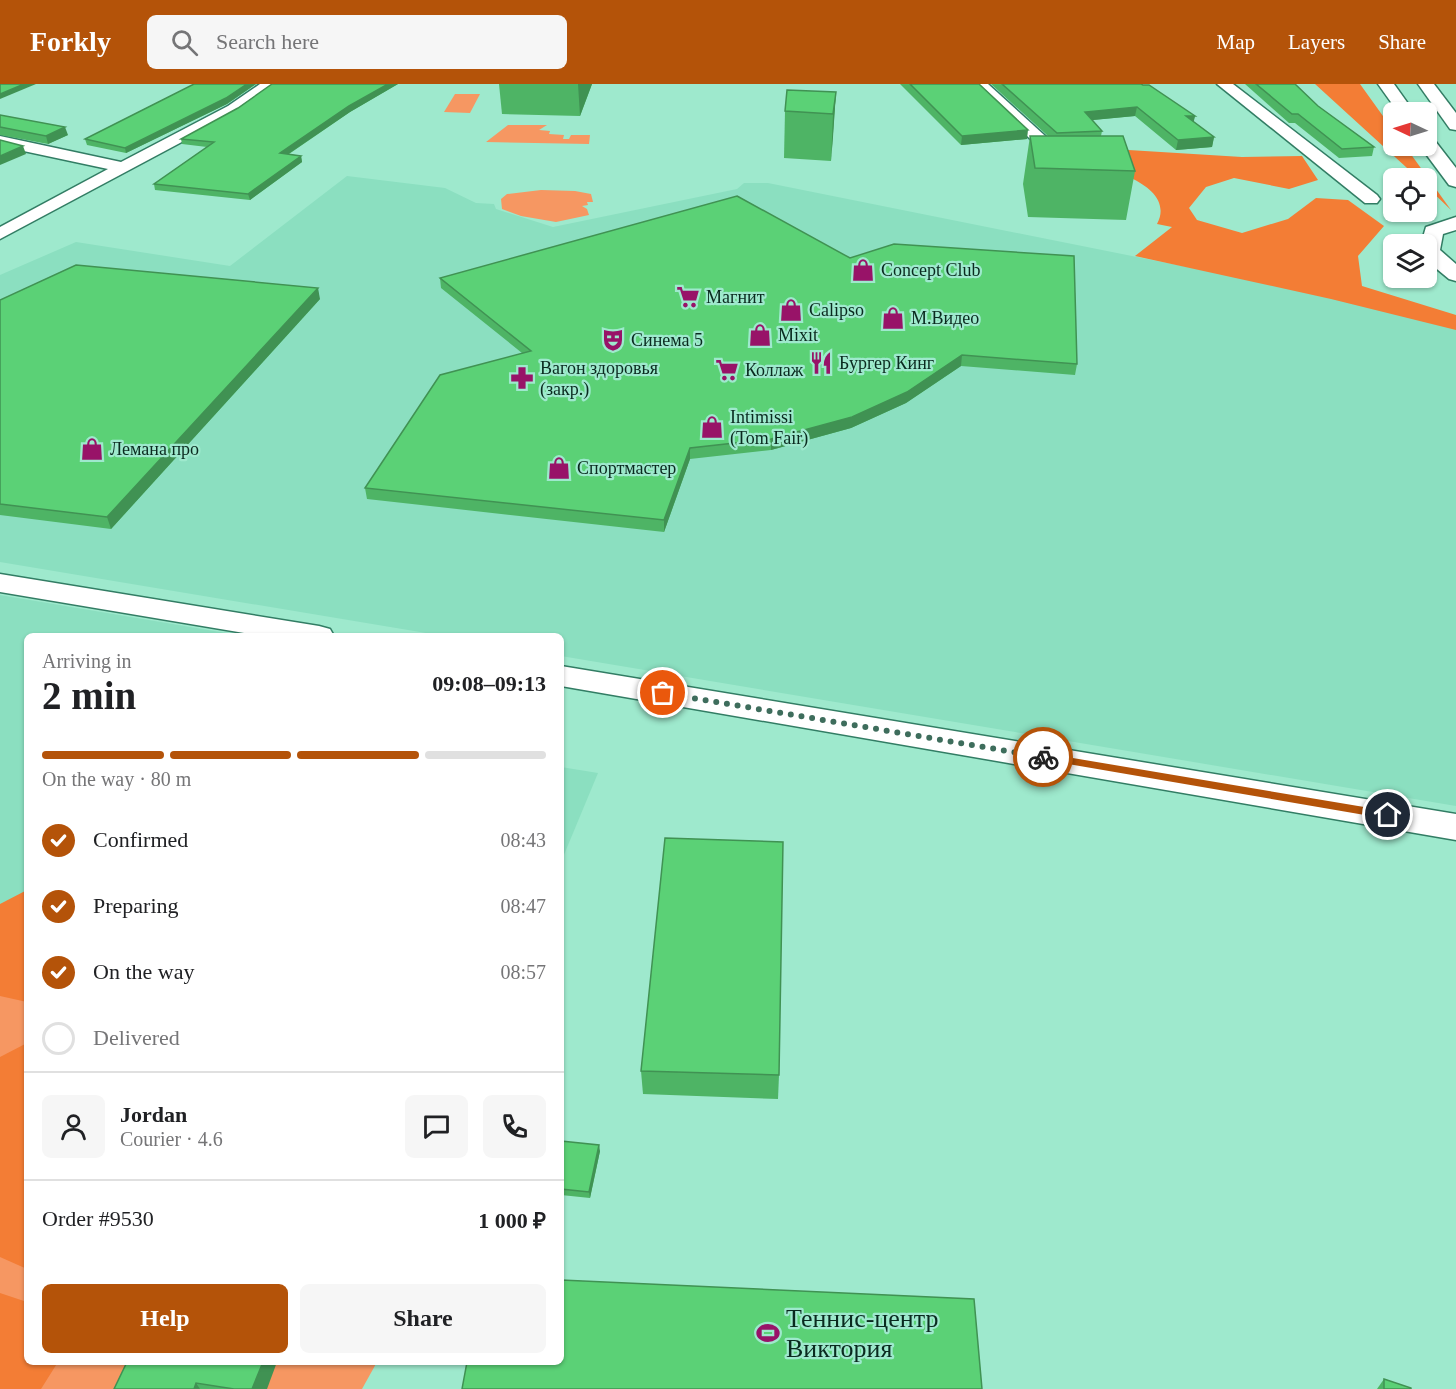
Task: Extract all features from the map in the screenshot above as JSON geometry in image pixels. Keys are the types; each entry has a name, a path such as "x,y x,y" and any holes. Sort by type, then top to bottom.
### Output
{"street":[{"path":"0,234 233,109 270,84"},
{"path":"979,84 1048,147"},
{"path":"1224,84 1371,199"},
{"path":"1386,84 1399,102"},
{"path":"1426,84 1456,125"},
{"path":"0,141 124,168"},
{"path":"1437,156 1456,181"},
{"path":"1456,223 1432,231 1430,252 1456,275"},
{"path":"0,583 302,633"},
{"path":"564,677 1456,827"}],"shaded area":[{"path":"1315,84 1360,84 1383,116 1383,146"},
{"path":"455,94 480,94 470,113 444,112"},
{"path":"508,125 547,125 539,130 550,131 549,134 564,135 563,139 569,139 571,135 590,135 589,144 486,142"},
{"path":"1096,148 1242,157 1302,156 1318,180 1289,189 1234,178 1206,187 1189,208 1197,220 1242,233 1288,219 1316,198 1348,200 1384,226 1358,256 1362,286 1456,315 1456,330 1331,299 1135,256 1172,227 1157,224 1161,211 1158,199 1149,189 1124,174 1085,161"},
{"path":"1394,156 1412,156 1421,168 1407,168"},
{"path":"347,176 445,188 476,203 494,204 496,209 553,227 737,189 744,183 768,183 1456,321 1456,806 564,657 564,633 426,633 0,562 0,275 76,242 230,266"},
{"path":"541,190 591,194 593,202 587,202 588,205 582,206 587,209 589,215 556,222 521,216 502,209 501,199 507,194"},
{"path":"1437,191 1451,210 1437,197"},
{"path":"0,595 226,633 24,633 24,941 0,939"},
{"path":"564,767 598,773 564,855"},
{"path":"24,892 24,1001 0,996 0,904"},
{"path":"0,939 24,941 24,1365 375,1365 362,1389 0,1389"},
{"path":"24,1045 24,1268 0,1257 0,1057"},
{"path":"0,1293 24,1301 24,1365 56,1365 41,1389 0,1389"}],"building":[{"path":"0,84 24,84 0,94"},
{"path":"194,84 247,84 226,98 125,148 85,139"},
{"path":"272,84 388,84 349,106 280,153 301,156 248,194 154,184 214,142 181,139 238,108"},
{"path":"910,84 979,84 1028,130 962,136"},
{"path":"1002,84 1149,85 1195,116 1186,116 1214,137 1178,140 1137,107 1085,112 1102,131 1057,133"},
{"path":"1256,84 1295,84 1318,106 1374,147 1342,149 1298,114 1292,114"},
{"path":"787,90 836,92 833,114 785,111"},
{"path":"0,115 65,127 46,136 0,127"},
{"path":"1030,136 1123,136 1135,171 1035,168"},
{"path":"0,140 23,146 0,156"},
{"name":"Коллаж","path":"737,196 850,258 894,244 1074,256 1077,364 962,355 907,392 852,417 771,439 690,448 664,520 365,488 440,375 531,351 440,278"},
{"name":"Лемана про","path":"76,265 318,288 107,517 0,504 0,300"},
{"path":"665,838 783,842 779,1075 641,1071"},
{"path":"564,1141 599,1145 589,1192 564,1189"},
{"name":"Теннис-центр Виктория","path":"564,1280 974,1299 982,1389 462,1389 466,1365 564,1365"},
{"path":"126,1365 262,1365 252,1389 234,1389 196,1383 194,1389 114,1389"},
{"path":"1384,1379 1411,1388 1411,1389 1384,1389"}],"way so far":[{"path":"663,693 1043,757"}],"place":[{"name":"Concept Club","path":"863,270"},
{"name":"Магнит","path":"688,297"},
{"name":"Calipso","path":"791,310"},
{"name":"М.Видео","path":"893,318"},
{"name":"Mixit","path":"760,335"},
{"name":"Синема 5","path":"613,340"},
{"name":"Бургер Кинг","path":"821,363"},
{"name":"Коллаж","path":"727,370"},
{"name":"Вагон здоровья (закр.)","path":"522,378"},
{"name":"Intimissi (Tom Fair)","path":"712,427"},
{"name":"Лемана про","path":"92,449"},
{"name":"Спортмастер","path":"559,468"},
{"name":"Теннис-центр Виктория","path":"768,1333"}],"route":[{"path":"1043,757 1388,815"}]}
